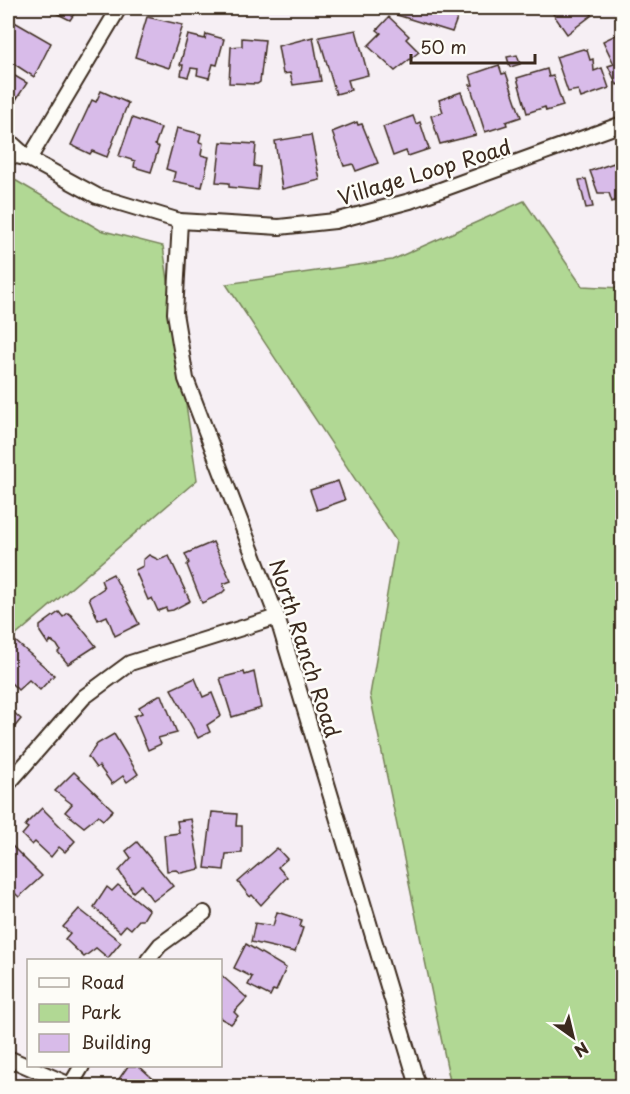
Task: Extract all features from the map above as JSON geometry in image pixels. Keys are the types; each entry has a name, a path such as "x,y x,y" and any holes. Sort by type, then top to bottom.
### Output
{"street":[{"path":"30,159 119,8"},
{"name":"Village Loop Road","path":"8,140 30,159 97,196 180,220 279,227 335,221 410,201 622,124"},
{"name":"Village Loop Road","path":"8,154 30,159"},
{"name":"North Ranch Road","path":"180,220 175,313 186,379 277,617 418,1086"},
{"path":"8,784 84,698 130,663 277,617"},
{"path":"149,959 160,945 204,913"},
{"path":"8,1058 27,1067"},
{"path":"28,1067 70,1086 81,1067"}],"green space":[{"path":"8,176 100,230 163,246 197,480 8,642"},
{"path":"524,201 582,286 622,288 622,1086 451,1086 370,695 396,541 226,284 392,260"}],"building":[{"path":"46,8 78,8 70,20"},
{"path":"400,8 461,8 452,32 397,15"},
{"path":"549,8 587,8 592,15 567,34"},
{"path":"147,17 183,25 169,68 135,57"},
{"path":"389,17 409,36 406,39 419,52 395,71 368,46 381,33 377,30"},
{"path":"11,20 51,43 34,77 8,60 8,25"},
{"path":"356,30 368,75 348,80 351,90 336,94 319,37"},
{"path":"622,32 622,82 617,85 608,66 614,64 603,41"},
{"path":"206,34 224,39 217,65 213,64 209,78 197,75 198,69 191,68 188,77 181,75 183,65 180,65 188,35 205,39"},
{"path":"313,37 321,81 293,85 290,73 283,74 278,46"},
{"path":"242,38 265,40 260,82 257,84 229,83 231,47 242,46"},
{"path":"583,49 587,50 590,60 593,59 594,71 602,68 609,88 581,98 578,90 568,92 556,57"},
{"path":"517,55 520,64 510,67 507,57"},
{"path":"499,65 502,74 506,73 521,117 506,122 507,125 485,132 470,85 473,85 470,75"},
{"path":"547,69 549,77 553,76 563,106 546,111 545,107 527,113 517,78"},
{"path":"8,72 27,83 8,112"},
{"path":"101,91 128,103 107,157 92,151 90,154 71,145 92,100 96,102"},
{"path":"461,92 476,135 440,144 431,116 443,112 439,100"},
{"path":"413,116 416,124 420,122 429,149 408,156 406,151 393,156 383,127"},
{"path":"132,118 161,128 155,145 159,147 151,172 134,167 135,161 119,156"},
{"path":"357,122 358,125 362,124 378,163 356,171 353,164 344,166 332,132"},
{"path":"177,128 201,134 199,142 203,143 201,155 209,157 202,187 173,181 175,172 166,169"},
{"path":"311,135 320,180 282,189 275,141"},
{"path":"221,142 256,144 254,166 260,167 258,190 229,187 229,183 216,182"},
{"path":"614,163 616,168 622,165 622,198 612,202 609,193 598,193 590,171"},
{"path":"586,179 593,207 586,208 579,180"},
{"path":"338,481 345,500 317,510 310,490"},
{"path":"213,542 231,581 223,584 225,590 221,594 202,603 185,554"},
{"path":"149,555 159,560 169,556 190,601 173,610 167,611 166,608 158,611 152,598 148,600 135,570 143,566 143,560"},
{"path":"113,574 139,624 115,636 107,616 98,620 89,598 104,588 101,580"},
{"path":"59,612 63,617 68,613 71,615 96,646 68,664 58,652 60,650 57,645 51,641 48,644 40,632 40,626"},
{"path":"14,640 54,675 40,690 29,680 18,690 8,680 8,647"},
{"path":"244,672 245,675 254,672 261,708 232,717 220,678"},
{"path":"195,678 203,697 212,693 221,716 207,725 210,732 198,738 171,689"},
{"path":"162,695 177,733 158,738 161,744 148,750 134,716 142,713 139,707"},
{"path":"8,707 21,719 9,734 8,734"},
{"path":"114,734 138,774 127,782 123,776 112,784 99,766 96,768 88,757 97,744"},
{"path":"74,772 113,810 103,820 98,816 84,827 65,812 72,804 55,791"},
{"path":"42,808 75,841 65,852 59,847 51,857 35,842 32,845 22,835 28,828 25,826"},
{"path":"212,812 237,814 236,826 242,826 242,853 226,854 224,870 205,868"},
{"path":"191,819 200,869 181,873 176,870 167,871 164,835 179,833 177,821"},
{"path":"8,842 42,876 19,897 8,887"},
{"path":"137,842 173,886 153,901 141,885 133,892 119,871 131,858 126,851"},
{"path":"277,848 287,859 278,867 287,877 261,905 252,895 250,897 238,882"},
{"path":"118,885 149,910 143,920 139,920 131,929 126,925 120,932 94,907 107,887 112,891"},
{"path":"79,909 121,942 108,958 96,948 84,957 65,939 70,933 63,927"},
{"path":"277,912 302,920 300,927 303,928 295,952 251,942 255,923 273,926"},
{"path":"246,944 286,968 276,991 273,990 270,996 248,985 252,977 234,968"},
{"path":"222,976 247,998 234,1012 238,1016 231,1024 222,1019"},
{"path":"127,1067 140,1067 161,1086 114,1086"}]}
